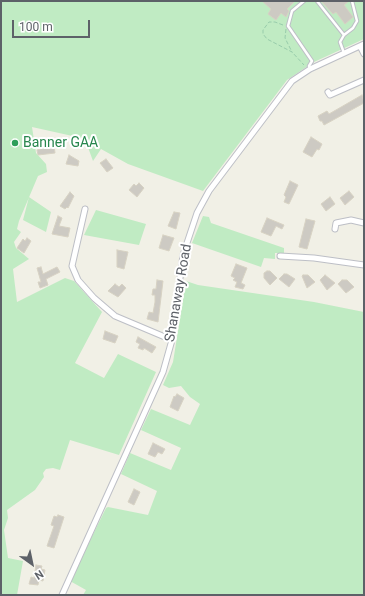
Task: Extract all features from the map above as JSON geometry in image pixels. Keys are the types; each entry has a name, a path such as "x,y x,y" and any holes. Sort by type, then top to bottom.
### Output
{"street":[{"name":"Shanaway Road","path":"62,595 163,372 172,340 183,255 197,213 209,191 292,81 310,68 362,45"},
{"path":"362,45 364,54"},
{"path":"328,92 330,95 364,80"},
{"path":"85,209 72,266 78,280 94,298 115,316 172,340"},
{"path":"335,229 336,223 351,220 364,223"},
{"path":"289,250 289,256"},
{"path":"280,256 314,258 364,265"}],"lane":[{"path":"304,1 292,12 288,26 312,61 310,68"},
{"path":"316,1 344,35"},
{"path":"344,54 340,42 344,35 353,28 356,22 352,1"}],"path":[{"path":"292,52 267,39 263,34 263,30 269,22 275,22 288,26 286,29 285,38 292,52 303,64 310,68"}],"green space":[{"path":"1,1 364,1 364,39 314,62 287,80 203,191 128,164 101,149 93,161 86,142 77,137 32,127 36,153 46,164 47,172 38,176 19,221 17,229 21,232 14,242 16,248 29,259 13,269 17,302 65,278 74,281 102,312 75,363 104,378 118,354 156,372 119,455 70,440 60,470 53,468 46,469 43,473 44,477 35,490 7,510 8,518 4,530 8,558 23,561 17,595 1,595"},
{"path":"29,197 51,212 46,232 23,220"},
{"path":"96,210 146,224 139,245 84,235"},
{"path":"203,216 209,217 211,223 284,248 284,253 275,253 275,259 264,258 261,267 192,243"},
{"path":"186,281 198,285 314,302 364,312 364,595 83,595 86,590 70,581 106,508 108,507 148,515 157,491 121,474 130,453 171,470 181,448 141,430 151,409 190,425 200,404 190,397 181,386 169,388 163,385 173,362"}],"building":[{"path":"262,1 295,1 287,9 289,11 286,17 281,13 276,20 268,14 271,9"},
{"path":"321,1 349,1 344,5 353,17 345,24 336,12 333,14"},
{"path":"362,95 364,103 324,125 322,121 320,121 318,116 327,111 329,114"},
{"path":"311,137 322,144 319,150 317,149 312,157 303,152"},
{"path":"54,145 55,153 38,155 37,150"},
{"path":"69,155 79,161 78,166 66,164"},
{"path":"106,159 113,168 107,172 100,163"},
{"path":"290,181 298,185 289,204 284,202 286,197 284,195"},
{"path":"139,183 144,188 137,197 129,190 134,184 136,186"},
{"path":"349,191 354,197 345,205 340,198"},
{"path":"70,192 74,196 68,208 67,207 65,209 60,206"},
{"path":"330,197 335,204 326,211 321,204"},
{"path":"174,212 180,213 176,229 168,226"},
{"path":"58,216 62,218 59,226 70,228 68,237 52,234"},
{"path":"267,218 284,225 282,229 276,226 271,236 261,232"},
{"path":"306,219 315,221 307,249 299,247"},
{"path":"163,235 174,238 169,251 159,248"},
{"path":"27,238 31,241 24,253 17,248 23,239 25,241"},
{"path":"117,250 128,252 124,269 117,267"},
{"path":"236,264 247,268 241,283 245,285 243,289 235,287 237,282 233,280 235,278 231,276"},
{"path":"41,267 43,274 57,267 60,272 46,279 48,285 40,288 38,282 41,282 37,268"},
{"path":"270,271 277,278 270,285 264,278 264,273"},
{"path":"284,274 287,274 295,279 289,287 279,279"},
{"path":"308,275 315,282 307,288 302,276"},
{"path":"325,275 335,283 327,290 320,280"},
{"path":"157,280 163,281 158,322 147,319 149,312 153,313 155,295 152,295 153,289 156,289"},
{"path":"342,280 347,280 354,287 346,293 338,284"},
{"path":"115,284 119,287 122,284 126,288 118,297 108,291"},
{"path":"105,331 118,336 115,343 103,339"},
{"path":"138,337 156,347 152,353 144,348 143,350 138,348 140,344 136,342"},
{"path":"177,394 184,398 178,411 170,407 174,396 175,397"},
{"path":"153,443 165,449 162,454 158,452 155,457 148,454"},
{"path":"134,489 140,492 134,505 128,502"},
{"path":"58,515 64,517 54,548 47,546 54,526 51,525 54,516 57,517"},
{"path":"36,565 42,566 41,569 45,570 43,581 39,580 38,585 29,584 31,577 34,578"}],"place":[{"name":"Banner GAA","path":"15,143"}]}
